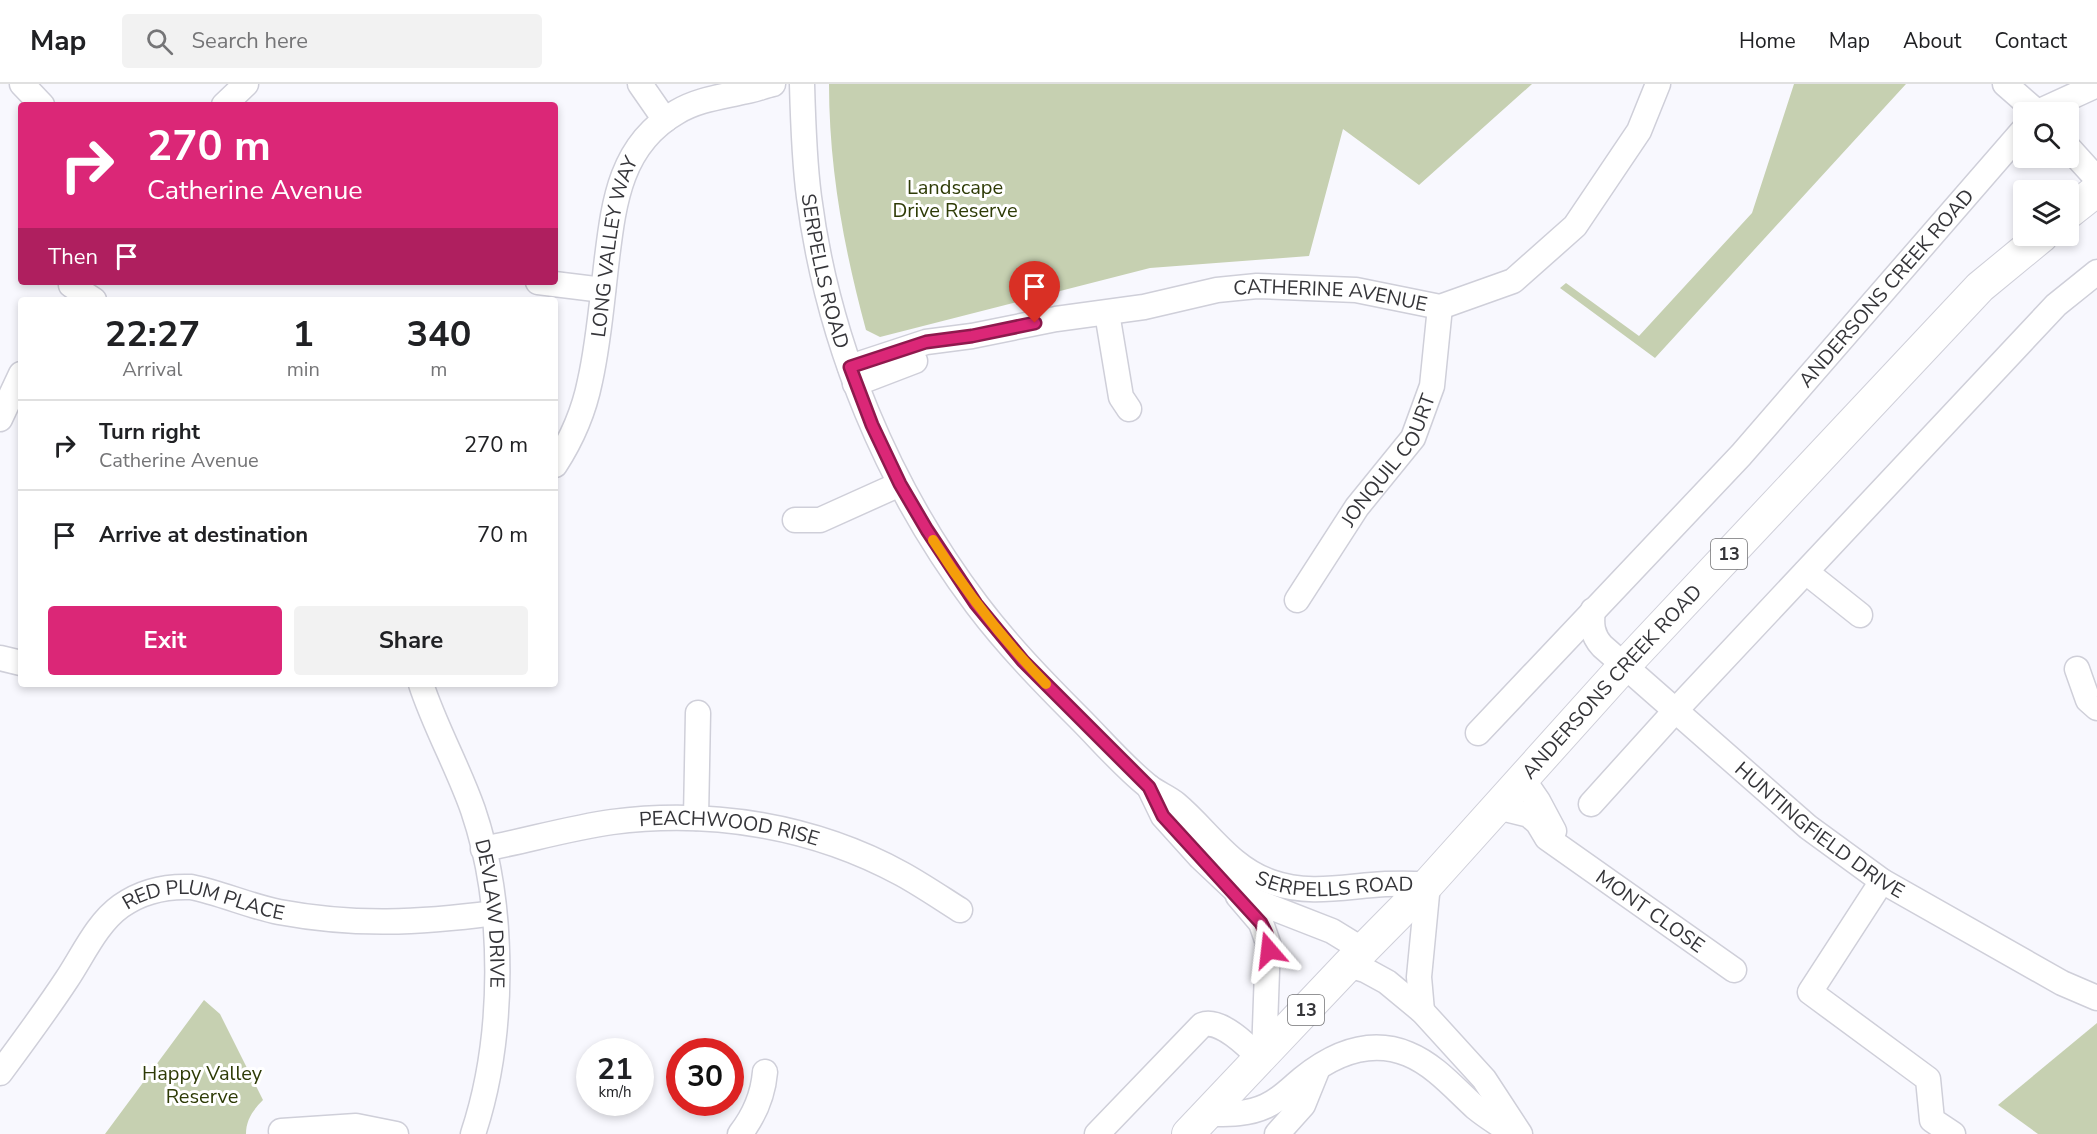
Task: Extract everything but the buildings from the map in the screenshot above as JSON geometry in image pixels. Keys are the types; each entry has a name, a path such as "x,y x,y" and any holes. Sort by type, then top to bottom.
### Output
{"main road":[{"path":"2079,204 2097,190"},
{"name":"ANDERSONS CREEK ROAD","path":"1197,1124 1355,957 1428,884 1625,665 1980,287 2030,246"}],"street":[{"path":"22,84 39,102"},
{"path":"227,102 246,84"},
{"path":"640,84 665,120"},
{"name":"LONG VALLEY WAY","path":"558,459 574,430 590,381 614,208 621,181 635,153 665,120 693,104 773,84"},
{"name":"CATHERINE AVENUE","path":"853,376 900,367 972,336 1056,319 1144,307 1217,290 1257,286 1356,290 1440,307 1513,281 1575,226 1639,131 1658,84"},
{"path":"2005,84 2026,102"},
{"path":"2060,102 2097,85"},
{"name":"LONG VALLEY WAY","path":"743,92 768,97 802,92"},
{"name":"SERPELLS ROAD","path":"802,92 806,171 814,228 828,293 853,376 872,425 900,484 956,574 1000,634 1055,694 1149,787 1175,803 1253,912 1266,933 1269,950 1262,1057"},
{"name":"ANDERSONS CREEK ROAD","path":"1478,733 1741,455 2013,142"},
{"path":"2079,159 2097,179"},
{"path":"1591,804 1675,711 2056,305 2097,272"},
{"path":"558,285 603,290"},
{"path":"69,289 87,297"},
{"name":"JONQUIL COURT","path":"1297,600 1357,507 1413,438 1432,386 1440,307"},
{"path":"1107,313 1121,397 1129,409"},
{"path":"0,420 11,384"},
{"path":"795,520 820,520 900,484"},
{"path":"1806,572 1860,615"},
{"name":"HUNTINGFIELD DRIVE","path":"1593,610 1592,628 1602,646 1808,827 1882,881 2062,983 2097,998"},
{"path":"0,658 18,662"},
{"path":"2077,669 2088,700 2097,708"},
{"name":"DEVLAW DRIVE","path":"420,690 462,780 474,814 483,849 494,913 498,949 498,990 484,1096 473,1134"},
{"path":"696,818 698,713"},
{"name":"MONT CLOSE","path":"1523,779 1568,852"},
{"name":"MONT CLOSE","path":"1497,807 1529,815 1538,823 1545,836 1734,970"},
{"name":"PEACHWOOD RISE","path":"483,849 610,822 651,818 696,818 755,824 813,837 835,845 901,874 960,910"},
{"name":"SERPELLS ROAD","path":"1218,865 1240,866 1270,882 1297,889 1428,884 1419,976 1422,1011"},
{"name":"SERPELLS ROAD","path":"1218,865 1246,896 1332,931 1365,970 1381,979 1422,1011 1484,1079 1520,1134"},
{"path":"1882,881 1810,992 1928,1079 1932,1120 1953,1134"},
{"name":"RED PLUM PLACE","path":"0,1073 100,928 119,907 148,892 177,886 191,887 279,912 355,922 408,923 494,913"},
{"path":"1097,1134 1215,1008"},
{"path":"1196,1029 1207,1023 1215,1024 1262,1057"},
{"path":"1197,1124 1267,1106 1319,1066 1340,1054 1380,1047 1407,1054 1432,1068 1486,1115 1514,1134"},
{"path":"1277,1134 1303,1105 1319,1066"},
{"path":"740,1134 757,1105 764,1086 765,1072"},
{"path":"281,1131 356,1126 396,1134"}],"green space":[{"name":"Landscape Drive Reserve","path":"829,84 1532,84 1419,185 1343,129 1309,256 1150,268 880,337 866,330 851,269 835,177"},
{"path":"1794,84 1906,84 1655,358 1560,288 1566,283 1639,336 1752,213"},
{"name":"Happy Valley Reserve","path":"204,1000 220,1014 263,1100 247,1124 246,1134 105,1134"},
{"path":"2097,1023 2097,1134 2038,1134 1998,1105"}],"slow traffic":[{"path":"933,540 976,604 1023,661 1046,684"}],"route":[{"path":"1035,323 972,336 926,342 850,367 872,425 900,484 918,516 976,604 1023,661 1149,787 1163,816 1253,912 1266,933 1269,950"}]}
